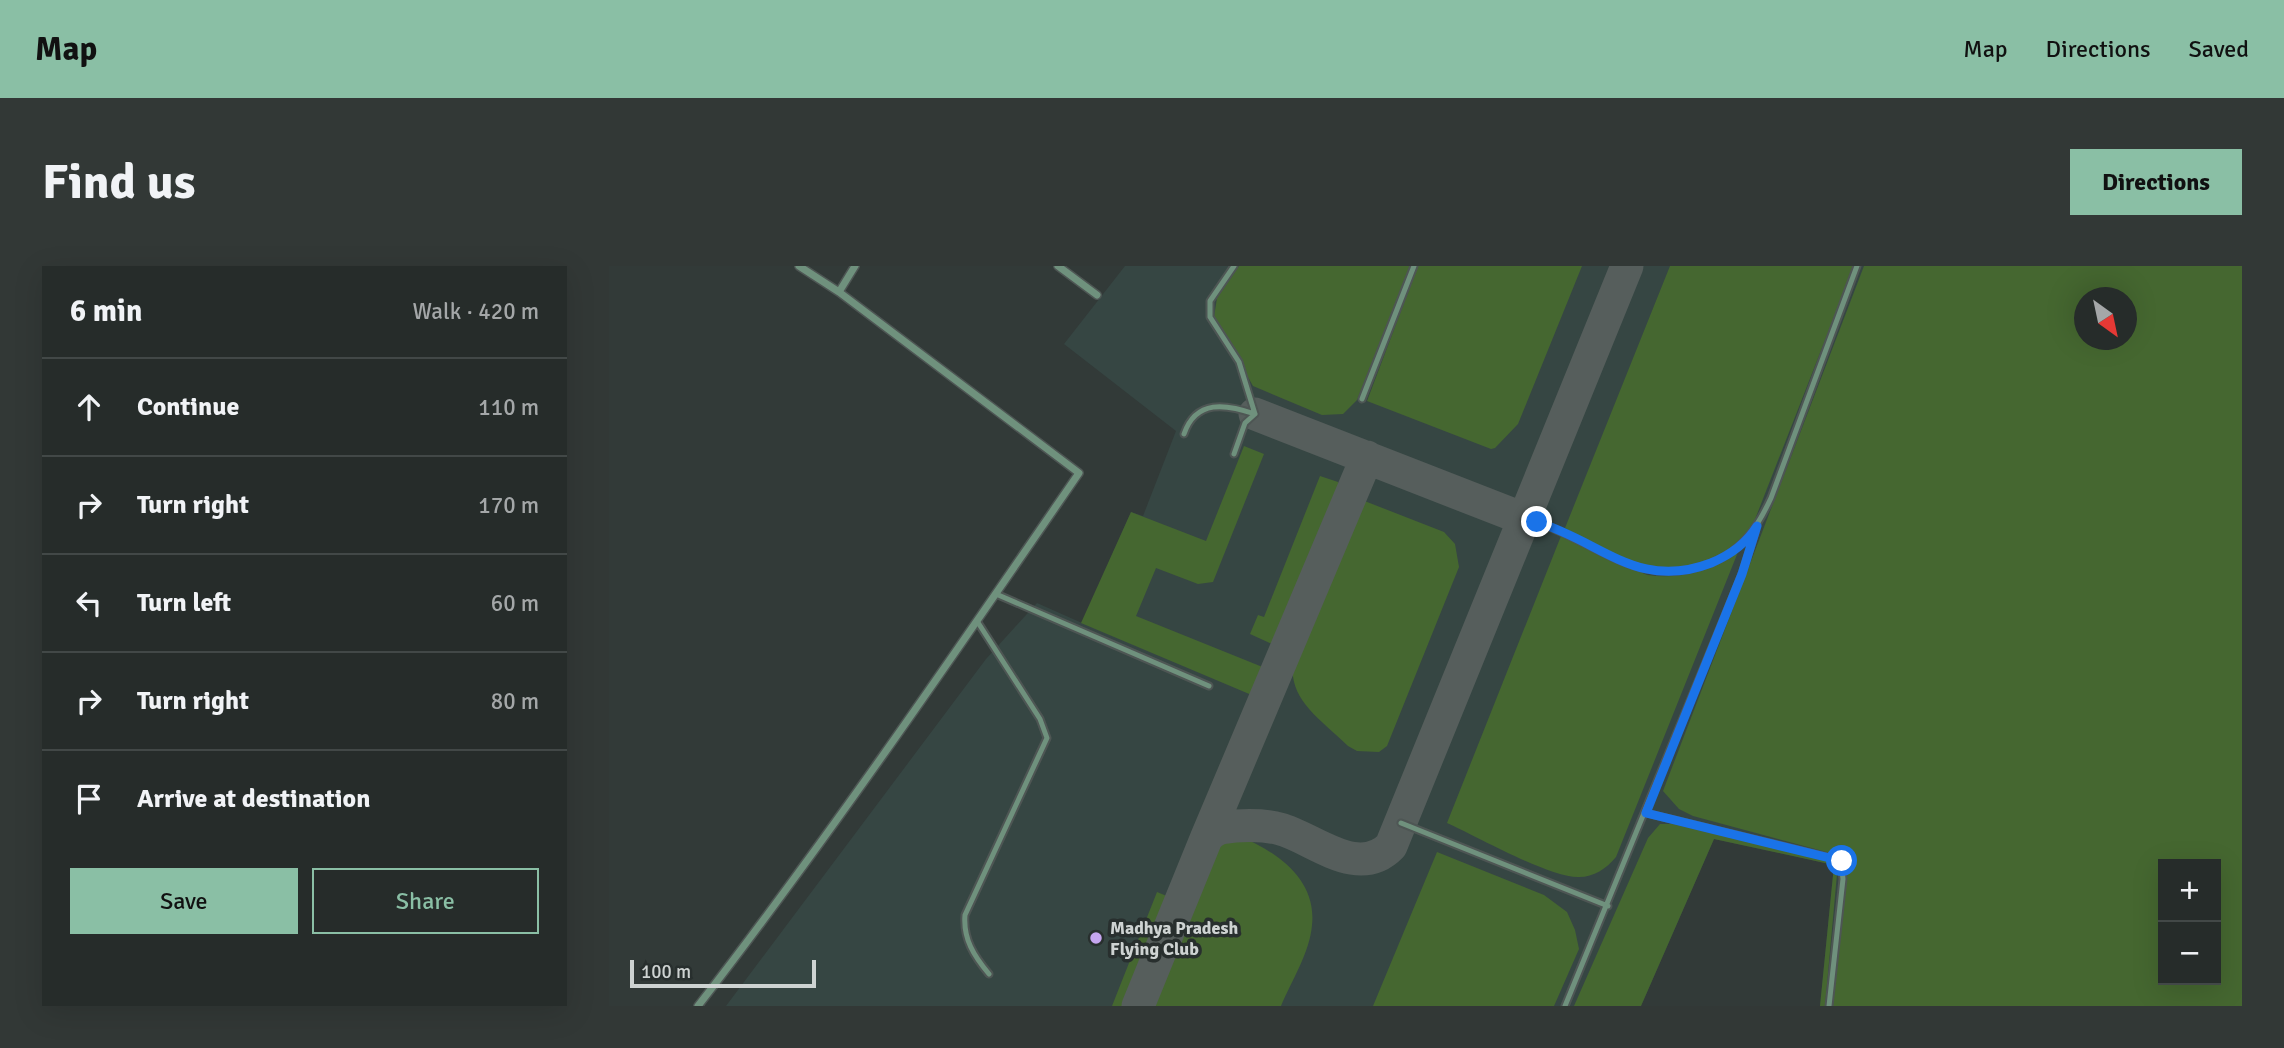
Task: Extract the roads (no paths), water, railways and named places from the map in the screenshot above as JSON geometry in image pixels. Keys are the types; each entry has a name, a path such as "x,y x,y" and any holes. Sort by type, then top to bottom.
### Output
{"street":[{"path":"698,1006 801,872 1079,473 839,292 799,266"},
{"path":"839,292 855,266"},
{"path":"1058,266 1097,295"}],"lane":[{"path":"1234,266 1210,301 1210,317 1238,362 1255,414"},
{"path":"1362,399 1414,266"},
{"path":"1565,1006 1742,574 1757,526 1787,458 1857,266"},
{"path":"1184,434 1191,419 1205,408 1229,405 1255,414"},
{"path":"1234,454 1245,424 1255,414"},
{"path":"1524,519 1567,533 1642,570 1668,573 1682,572 1718,560 1745,542 1757,526"},
{"path":"996,594 1209,686"},
{"path":"977,621 1040,719 1047,738 965,915 964,925 970,946 989,974"},
{"path":"1646,813 1841,860 1843,878 1829,1006"},
{"path":"1401,823 1608,906"}],"place":[{"name":"Madhya Pradesh Flying Club","path":"1096,938"}]}
